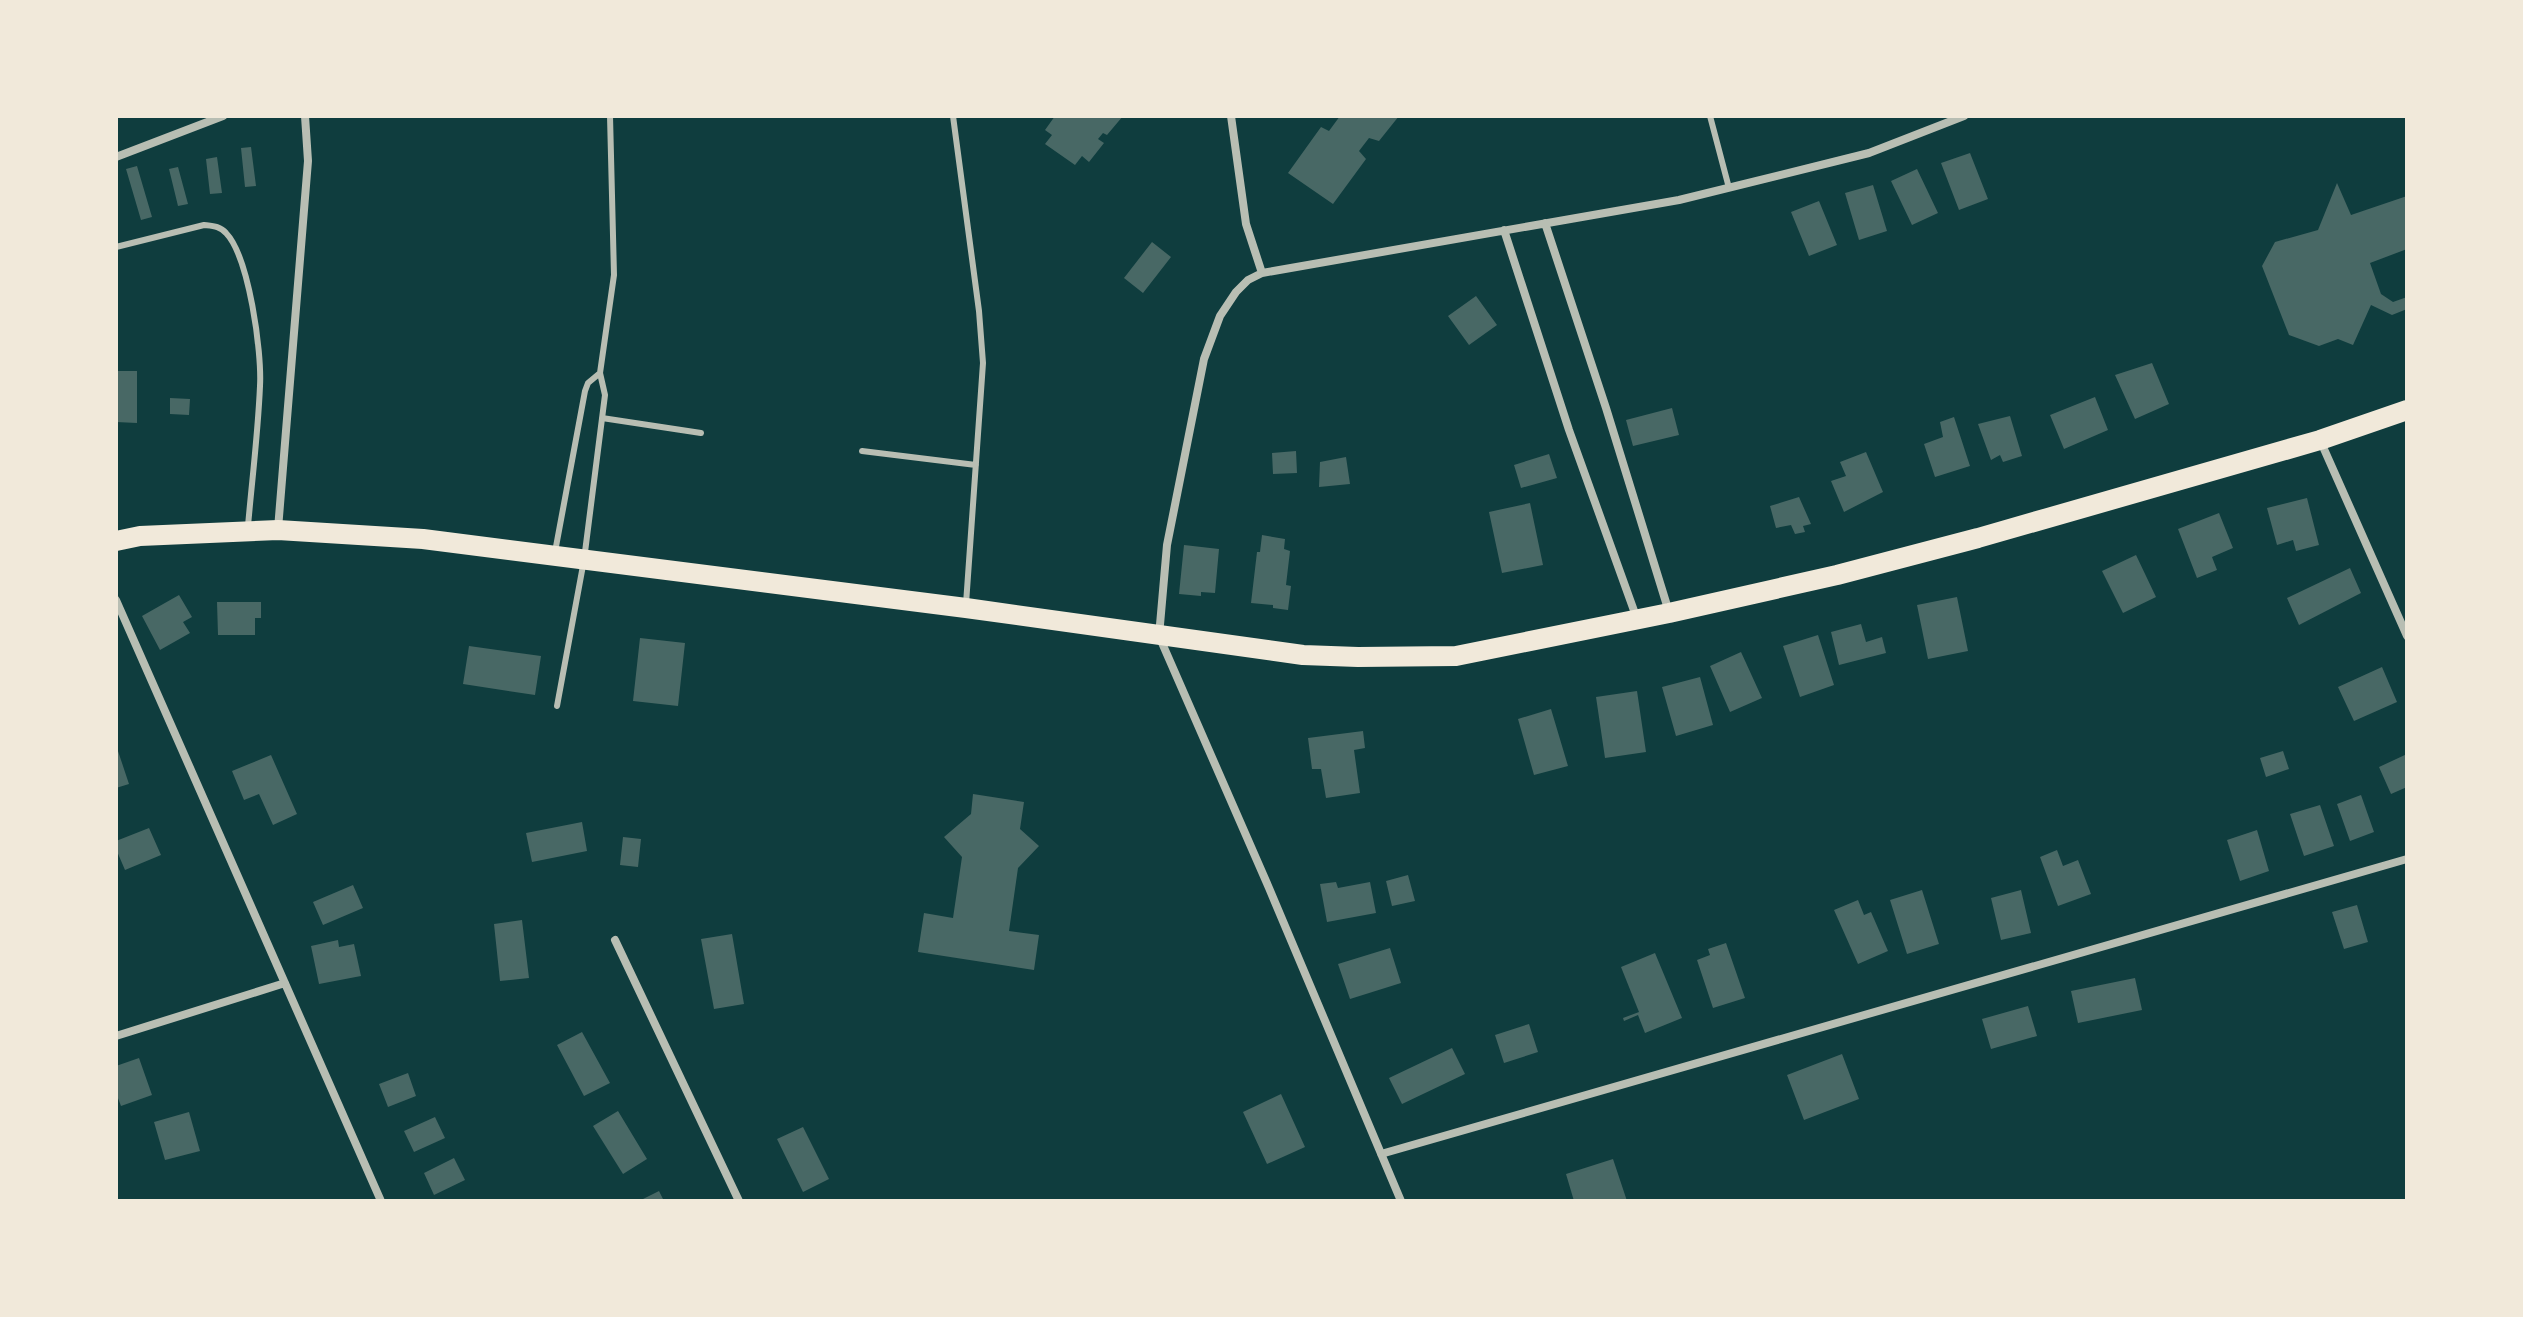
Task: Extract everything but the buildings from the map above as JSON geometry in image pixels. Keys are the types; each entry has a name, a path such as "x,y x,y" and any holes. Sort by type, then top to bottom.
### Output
{"main road":[{"path":"116,541 140,536 248,530 423,539 966,608 1303,655 1456,656 1637,620 1837,575 2320,440 2407,410"}],"street":[{"path":"116,157 223,116"},
{"path":"278,530 308,161 305,116"},
{"path":"1231,116 1246,224 1262,273"},
{"path":"1401,1201 1159,636 1167,545 1204,359 1220,316 1236,292 1248,280 1262,273 1679,200 1869,153 1964,116"},
{"path":"1545,223 1669,613"},
{"path":"1504,230 1569,430 1637,620"},
{"path":"2320,440 2407,636"},
{"path":"116,600 381,1201"},
{"path":"1381,1154 2407,859"},
{"path":"615,940 739,1201"},
{"path":"116,1036 285,983"}],"lane":[{"path":"557,706 584,560 605,390 600,373 614,275 610,116"},
{"path":"953,116 983,363 966,608"},
{"path":"1710,116 1729,188"},
{"path":"116,247 204,225 218,226 227,233 237,249 245,272 259,348 260,384 248,530"},
{"path":"554,556 585,391 588,383 600,373"},
{"path":"602,418 701,433"},
{"path":"862,451 976,465"}]}
